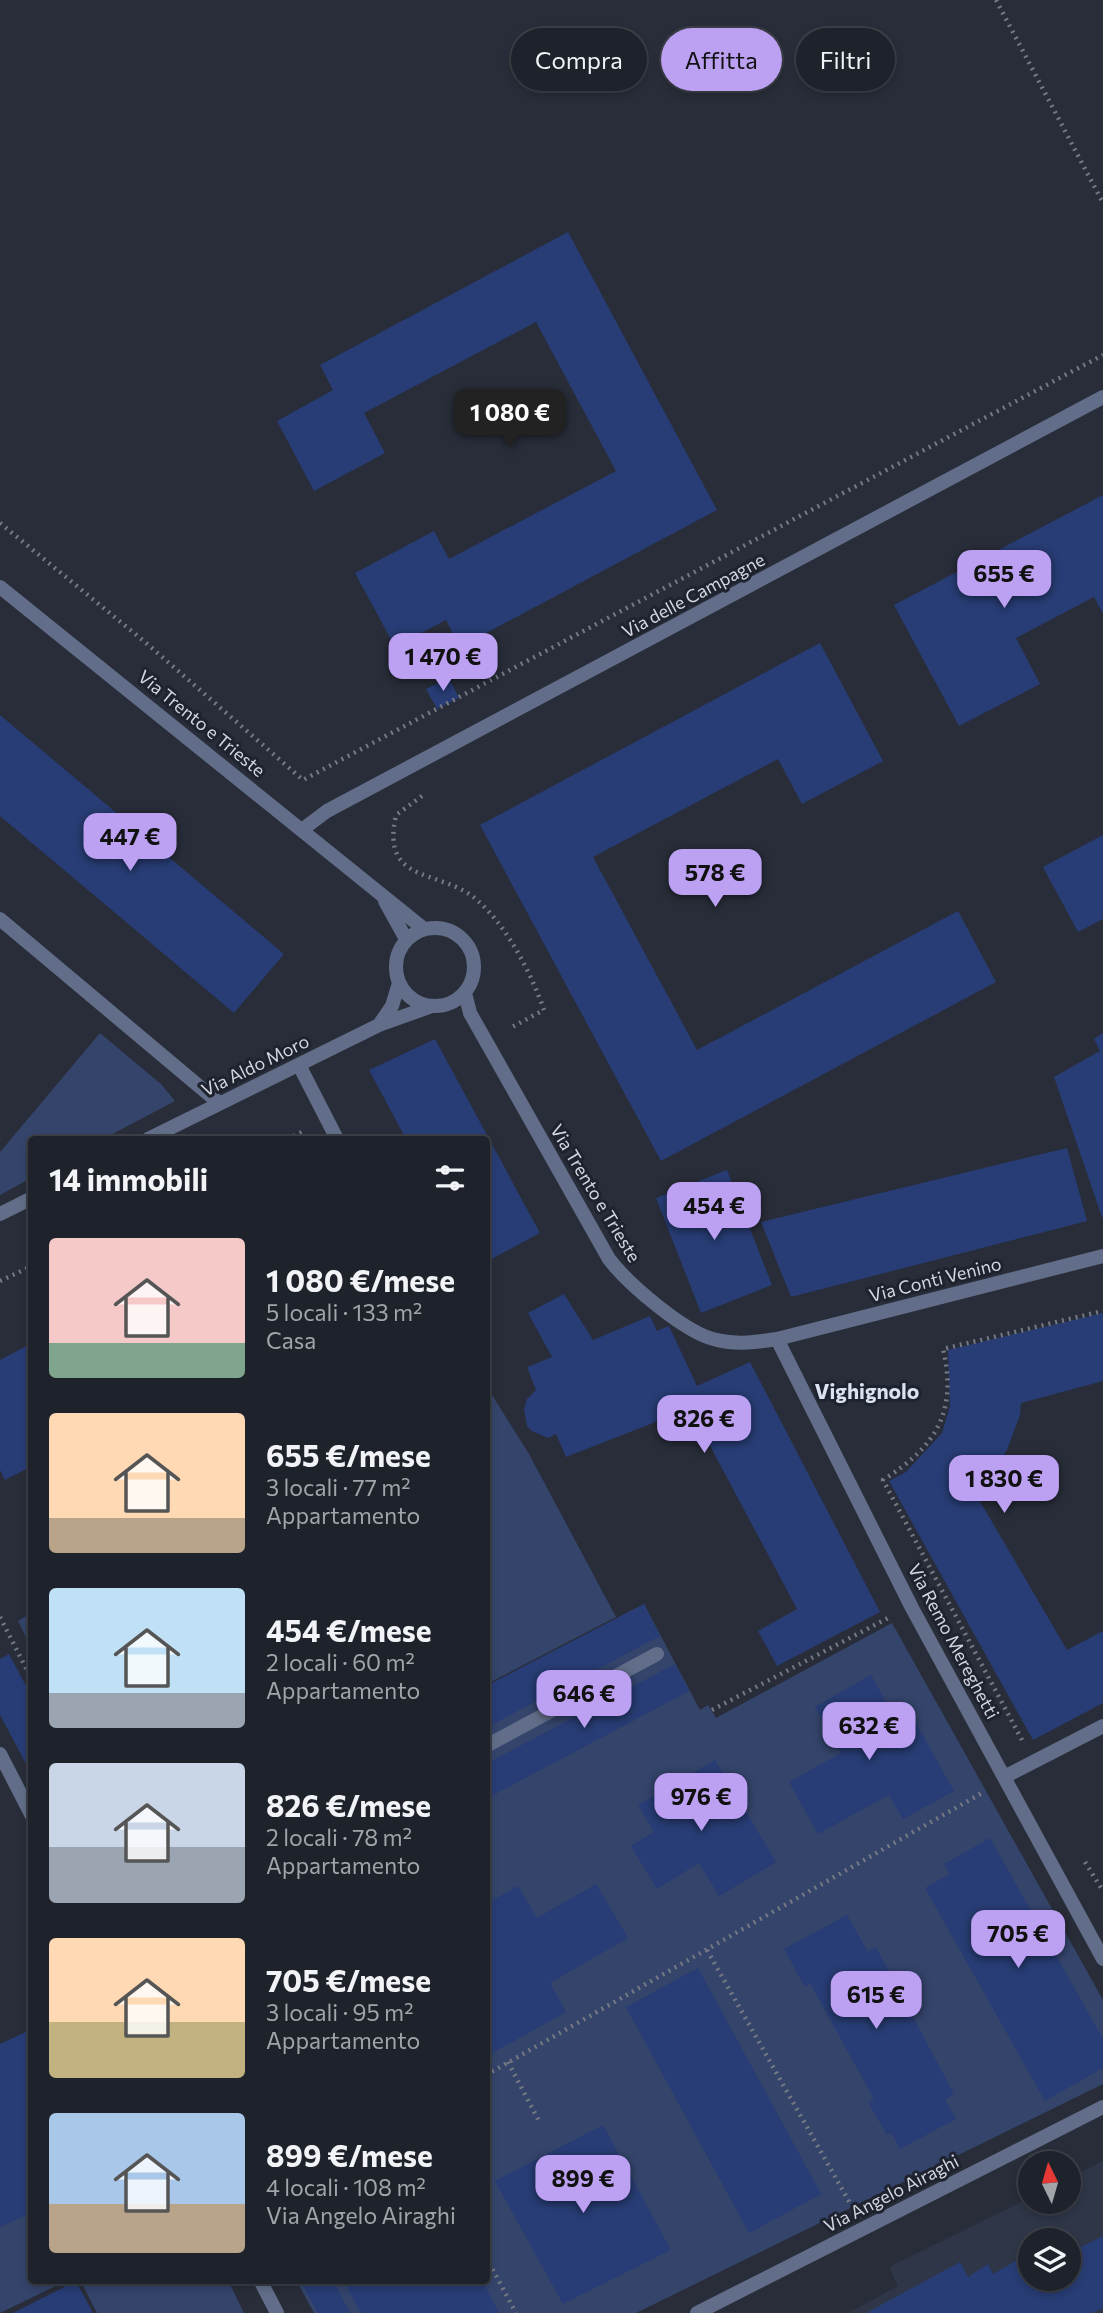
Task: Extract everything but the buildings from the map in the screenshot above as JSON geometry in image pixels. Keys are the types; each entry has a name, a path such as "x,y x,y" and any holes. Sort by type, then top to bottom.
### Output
{"street":[{"name":"Via delle Campagne","path":"303,829 327,811 1103,397"},
{"name":"Via Trento e Trieste","path":"0,586 424,929"},
{"name":"Via Trento e Trieste","path":"379,891 406,939"},
{"path":"0,919 219,1103"},
{"path":"379,1025 392,1006 399,983 397,956 406,939 424,929 449,930 461,936 470,948 475,973 465,993 451,1003 432,1006 412,999 399,983"},
{"name":"Via Trento e Trieste","path":"465,993 470,1013 608,1259 622,1276 681,1322 715,1340 750,1343 777,1339"},
{"path":"451,1003 470,1013"},
{"name":"Via Aldo Moro","path":"154,1136 379,1025 432,1006"},
{"path":"299,1065 336,1136"},
{"path":"0,1214 28,1200"},
{"name":"Via Conti Venino","path":"777,1339 1103,1256"},
{"name":"Via Remo Mereghetti","path":"777,1339 912,1608 1006,1776 1103,1959"},
{"path":"490,1744 657,1654"},
{"path":"1006,1776 1027,1768 1103,1726"},
{"path":"0,1754 28,1808"},
{"name":"Via Angelo Airaghi","path":"697,2313 1103,2107"},
{"path":"262,2284 277,2313"}],"path":[{"path":"996,0 1103,204"},
{"path":"0,523 145,642 303,780 1103,355"},
{"path":"422,796 396,815 392,835 404,867 476,899 502,929 544,1010 486,1040"},
{"path":"293,1136 327,1120"},
{"path":"0,1281 28,1268"},
{"path":"1027,1768 1024,1743 883,1480 924,1450 941,1423 948,1370 943,1349 1103,1311"},
{"path":"712,1710 912,1608"},
{"path":"0,1617 28,1672"},
{"path":"490,2071 706,1950 1006,1776"},
{"path":"706,1950 851,2206"},
{"path":"508,2062 540,2123"},
{"path":"490,2265 516,2313"}],"shaded area":[{"path":"100,1033 161,1084 175,1101 109,1136 28,1136 28,1180 0,1195 0,1152"},
{"path":"490,1392 529,1454 616,1617 490,1682"},
{"path":"644,1604 700,1710 708,1705 716,1718 892,1623 1103,2000 1103,2084 636,2313 314,2313 298,2284 490,2284 490,1684"},
{"path":"28,1615 28,1641 18,1621"},
{"path":"1103,2161 1103,2313 848,2313 898,2286 889,2267 1018,2203 1018,2214 1082,2214 1082,2172"},
{"path":"28,2213 28,2284 60,2284 0,2313 0,2227"},
{"path":"82,2284 230,2284 244,2313 97,2313"}],"district":[{"name":"Vighignolo","path":"867,1390"}]}
